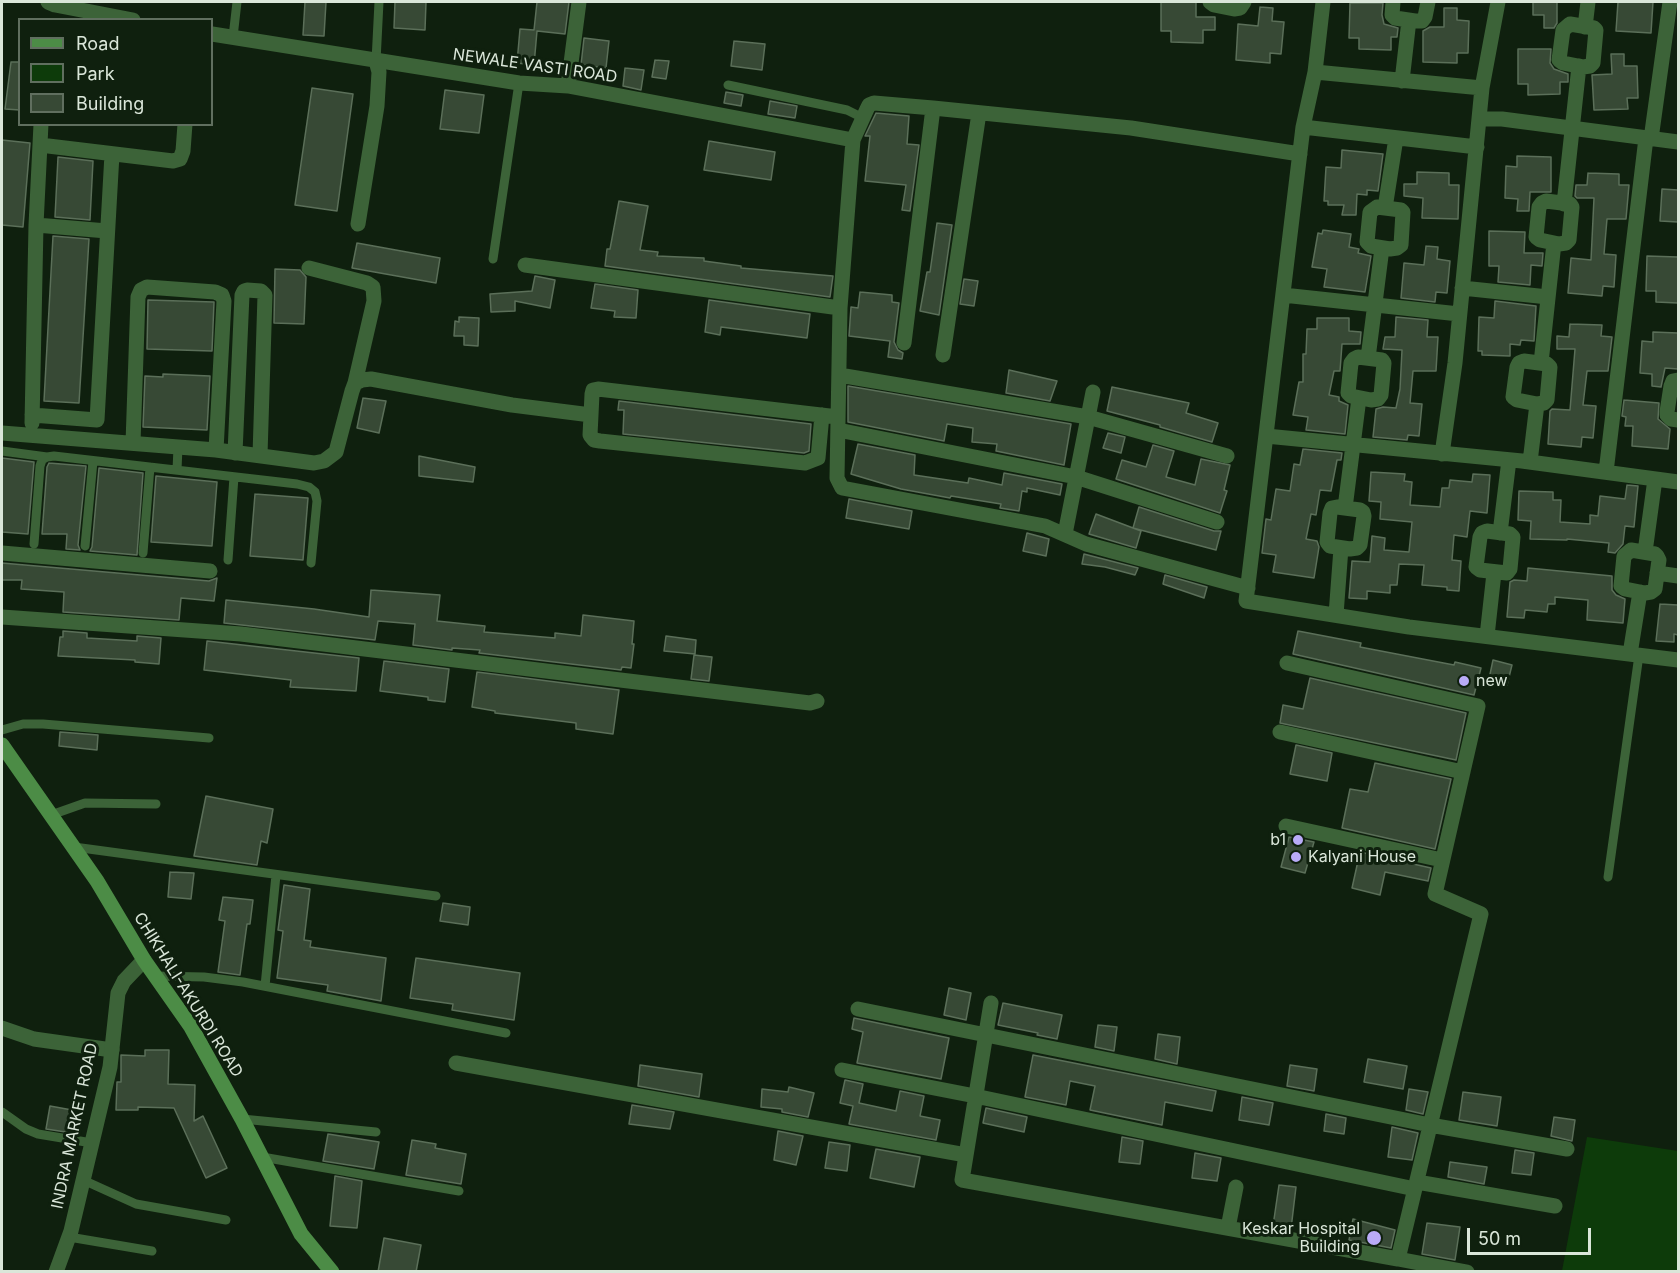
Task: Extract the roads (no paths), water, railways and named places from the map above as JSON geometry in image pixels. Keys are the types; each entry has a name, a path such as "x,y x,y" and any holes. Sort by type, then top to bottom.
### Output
{"main road":[{"name":"CHIKHALI-AKURDI ROAD","path":"2,745 97,881 144,960 191,1027 242,1119 301,1234 332,1272"}],"street":[{"path":"568,86 579,2"},
{"path":"1210,2 1234,9 1240,8 1244,2"},
{"path":"1323,2 1314,72 1303,127 1246,601 1409,627 1678,660"},
{"path":"1393,2 1392,15 1395,18 1422,21 1428,2"},
{"path":"1442,454 1460,314 1482,88 1498,2"},
{"path":"1585,27 1588,2"},
{"path":"1606,472 1648,138 1670,2"},
{"path":"52,9 118,18"},
{"path":"1402,81 1409,20"},
{"path":"1570,24 1585,27 1594,27 1597,34 1593,63 1590,66 1579,66 1563,63 1559,60 1565,26 1570,24"},
{"name":"NEWALE VASTI ROAD","path":"213,34 519,83 568,86 853,140"},
{"path":"358,224 377,106 379,72 376,61"},
{"path":"1564,204 1579,66"},
{"path":"1314,72 1482,88"},
{"path":"1248,588 1086,544 1045,526 842,488 837,478 840,308 853,140 868,106 874,104 1131,128 1300,154"},
{"path":"904,343 933,108"},
{"path":"943,355 979,113"},
{"path":"1480,119 1502,119 1678,142"},
{"path":"32,435 36,225 41,126"},
{"path":"40,145 173,161 180,159 183,151 185,126"},
{"path":"1303,127 1477,147"},
{"path":"1385,208 1396,138"},
{"path":"32,415 97,420 112,154"},
{"path":"1546,201 1564,204 1570,204 1573,210 1569,240 1566,243 1554,243 1539,240 1536,237 1539,207 1546,201"},
{"path":"1377,207 1385,208 1401,210 1404,216 1401,245 1397,248 1371,246 1366,239 1370,212 1377,207"},
{"path":"36,225 107,231"},
{"path":"1541,363 1554,243"},
{"path":"1368,358 1382,248"},
{"path":"525,265 840,308"},
{"path":"2,433 216,450 314,463 324,461 336,452 356,383 374,301 372,287 367,283 309,268"},
{"path":"133,443 138,297 141,290 147,287 215,292 222,295 224,301 216,450"},
{"path":"1462,288 1548,297"},
{"path":"235,453 242,295 247,290 261,291 265,295 260,455"},
{"path":"1283,295 1460,314"},
{"path":"1358,357 1368,358 1382,360 1384,363 1382,395 1378,399 1359,398 1348,393 1351,363 1358,357"},
{"path":"1524,361 1541,363 1547,364 1551,370 1547,399 1544,403 1537,404 1517,400 1513,397 1513,393 1519,363 1524,361"},
{"path":"838,375 1088,417 1227,456"},
{"path":"356,383 370,380 512,405 591,415"},
{"path":"1678,380 1673,381 1671,386 1667,412 1671,419 1678,420"},
{"path":"822,415 818,458 806,463 600,441 594,440 590,435 592,394 593,390 598,389 822,415 838,424 1076,477 1217,522"},
{"path":"1065,534 1093,392"},
{"path":"1346,508 1359,398"},
{"path":"1530,462 1537,404"},
{"path":"1266,436 1530,462 1678,482"},
{"path":"1500,533 1509,460"},
{"path":"1645,552 1655,479"},
{"path":"1332,508 1346,508 1360,510 1364,516 1360,545 1357,549 1330,546 1326,539 1332,508"},
{"path":"1487,531 1510,534 1513,537 1510,569 1507,573 1494,573 1480,570 1476,563 1482,533 1487,531"},
{"path":"1336,615 1341,548"},
{"path":"1631,550 1655,554 1657,573 1655,589 1651,592 1625,589 1621,586 1624,556 1631,550"},
{"path":"2,553 210,571"},
{"path":"1487,636 1494,573"},
{"path":"1657,573 1678,576"},
{"path":"1634,655 1640,592"},
{"path":"2,617 241,634 810,703 817,701"},
{"path":"1287,663 1478,706 1435,894 1481,914 1398,1259"},
{"path":"1280,732 1463,772"},
{"path":"1286,826 1442,860"},
{"name":"INDRA MARKET ROAD","path":"56,1272 69,1237 110,1067 118,993 123,981 144,960"},
{"path":"991,1003 962,1180 1467,1272"},
{"path":"858,1009 1430,1125 1567,1149"},
{"path":"2,1028 34,1039 112,1050"},
{"path":"456,1063 966,1155"},
{"path":"842,1070 1416,1186 1555,1206"},
{"path":"1228,1228 1236,1187"}],"lane":[{"path":"233,37 237,2"},
{"path":"376,61 379,2"},
{"path":"493,259 519,83"},
{"path":"728,85 847,111 863,118"},
{"path":"177,470 178,447"},
{"path":"2,451 309,487 315,492 317,501 311,563"},
{"path":"34,544 40,466 42,460 47,457"},
{"path":"85,546 93,461"},
{"path":"143,553 150,467"},
{"path":"228,560 234,477"},
{"path":"1608,877 1634,655"},
{"path":"2,730 23,724 43,724 209,738"},
{"path":"51,815 85,803 156,804"},
{"path":"74,847 436,896"},
{"path":"265,986 276,875"},
{"path":"155,976 204,977 265,986 506,1033"},
{"path":"2,1112 26,1129 38,1134 92,1143"},
{"path":"242,1119 376,1132"},
{"path":"262,1157 459,1191"},
{"path":"83,1180 136,1204 226,1220"},
{"path":"69,1237 152,1251"}],"place":[{"name":"new","path":"1464,681"},
{"name":"b1","path":"1298,840"},
{"name":"Kalyani House","path":"1296,857"},
{"name":"Keskar Hospital Building","path":"1374,1238"}]}
